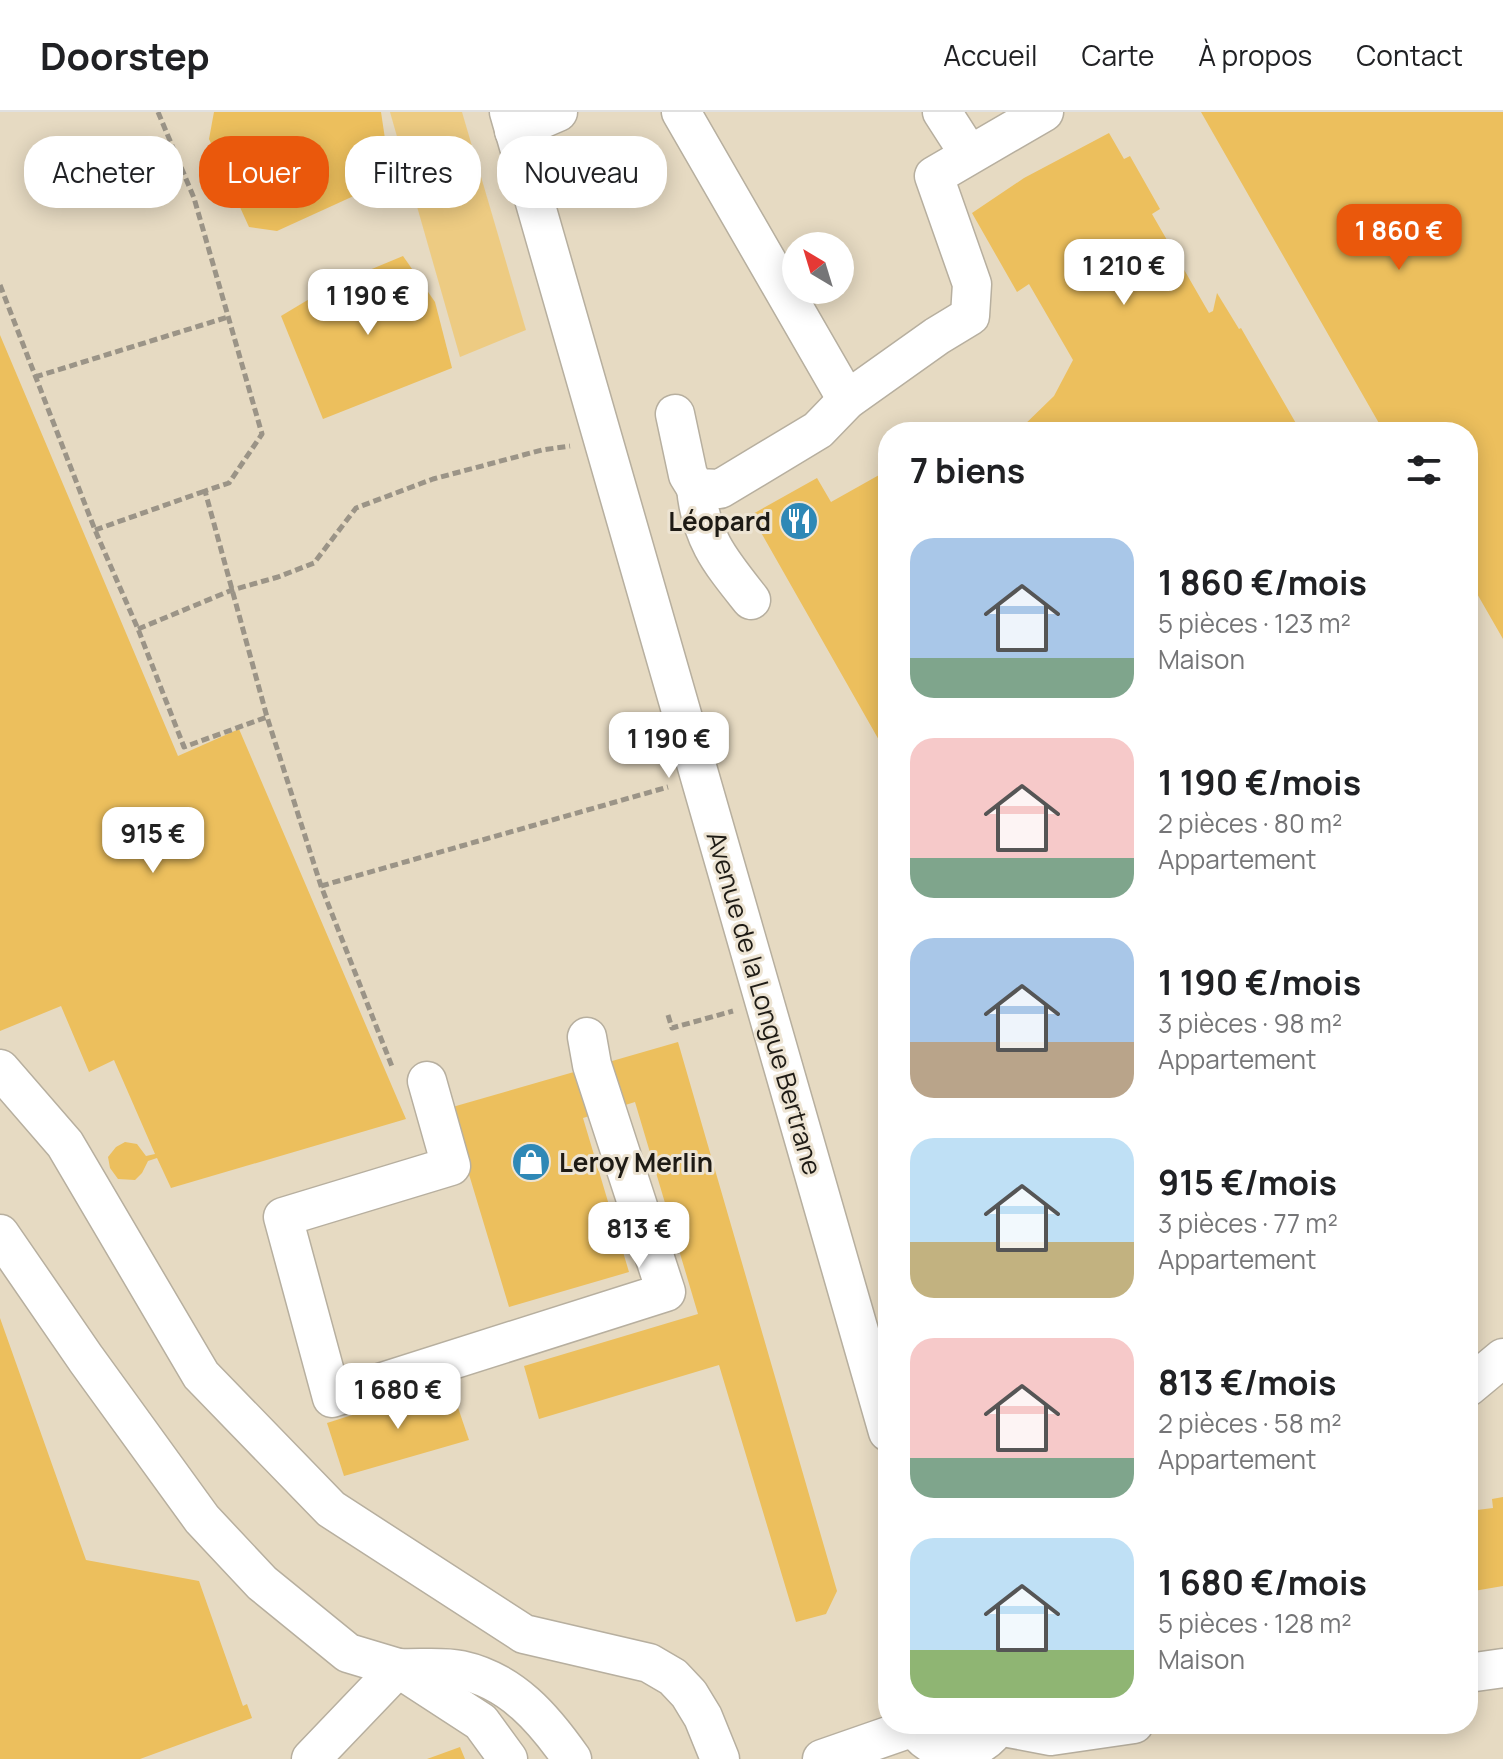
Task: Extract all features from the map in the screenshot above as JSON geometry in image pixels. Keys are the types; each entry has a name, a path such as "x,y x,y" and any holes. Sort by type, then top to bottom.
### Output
{"street":[{"path":"511,122 558,112"},
{"path":"942,112 969,154"},
{"path":"696,488 720,489 818,430 847,400 970,316 972,284 934,176 1044,112"},
{"path":"686,120 847,400"},
{"name":"Avenue de la Longue Bertrane","path":"511,122 878,1397"},
{"path":"675,414 688,475 696,488 699,518 712,547 751,600"},
{"path":"427,1081 451,1166 283,1217 332,1398 666,1292 592,1065 587,1037"},
{"path":"0,1069 65,1144 201,1375 331,1509 524,1634 649,1663 673,1677 696,1706 720,1759"},
{"path":"0,1234 202,1519 262,1583 348,1653 398,1668 460,1670 495,1681 528,1704 572,1759"},
{"path":"1478,1379 1503,1358"},
{"path":"311,1759 398,1668"},
{"path":"398,1668 481,1722 508,1759"},
{"path":"1478,1672 1503,1668"},
{"path":"822,1759 892,1734"},
{"path":"919,1734 934,1749 965,1756 993,1734"},
{"path":"1041,1734 1065,1734"}],"path":[{"path":"95,530 229,483 262,434 194,198 158,112"},
{"path":"0,285 184,747 267,717"},
{"path":"35,377 228,317"},
{"path":"138,629 232,590 314,563 356,508 433,479 542,450 571,446"},
{"path":"205,491 267,717 321,886 401,1089 427,1081"},
{"path":"321,886 669,786"},
{"path":"668,1015 672,1028 734,1010"}],"shaded area":[{"path":"0,112 1503,112 1503,1759 0,1759"},
{"path":"390,112 462,112 469,136 397,136"},
{"path":"481,177 526,330 460,357 417,208 481,208"}],"building":[{"path":"214,112 381,112 385,136 345,136 345,200 329,207 329,136 210,136"},
{"path":"1201,112 1503,112 1503,639 1478,595 1478,422 1378,422"},
{"path":"1109,133 1124,159 1130,156 1160,209 1152,214 1209,313 1213,311 1217,293 1295,422 1027,422 1054,396 1073,360 1029,284 1017,292 972,213 1024,178"},
{"path":"240,208 327,208 277,231 249,227"},
{"path":"403,256 435,302 452,368 323,419 281,316 331,286"},
{"path":"0,335 178,756 239,729 406,1119 171,1188 157,1158 148,1161 135,1180 118,1179 110,1168 108,1157 116,1147 125,1142 137,1144 146,1156 155,1154 114,1060 89,1072 61,1006 0,1031"},
{"path":"878,476 878,738 751,515 817,478 831,502"},
{"path":"678,1042 837,1591 826,1614 796,1622 719,1365 539,1419 524,1366 698,1314 635,1102 583,1118 629,1272 509,1307 449,1108"},
{"path":"0,1318 86,1560 199,1581 243,1706 247,1704 252,1718 140,1759 0,1759"},
{"path":"450,1384 469,1440 344,1476 327,1423"},
{"path":"1503,1497 1503,1586 1478,1590 1478,1510 1493,1508 1492,1499"},
{"path":"460,1747 465,1759 427,1759"}],"place":[{"name":"Léopard","path":"799,521"},
{"name":"Leroy Merlin","path":"531,1162"}]}
